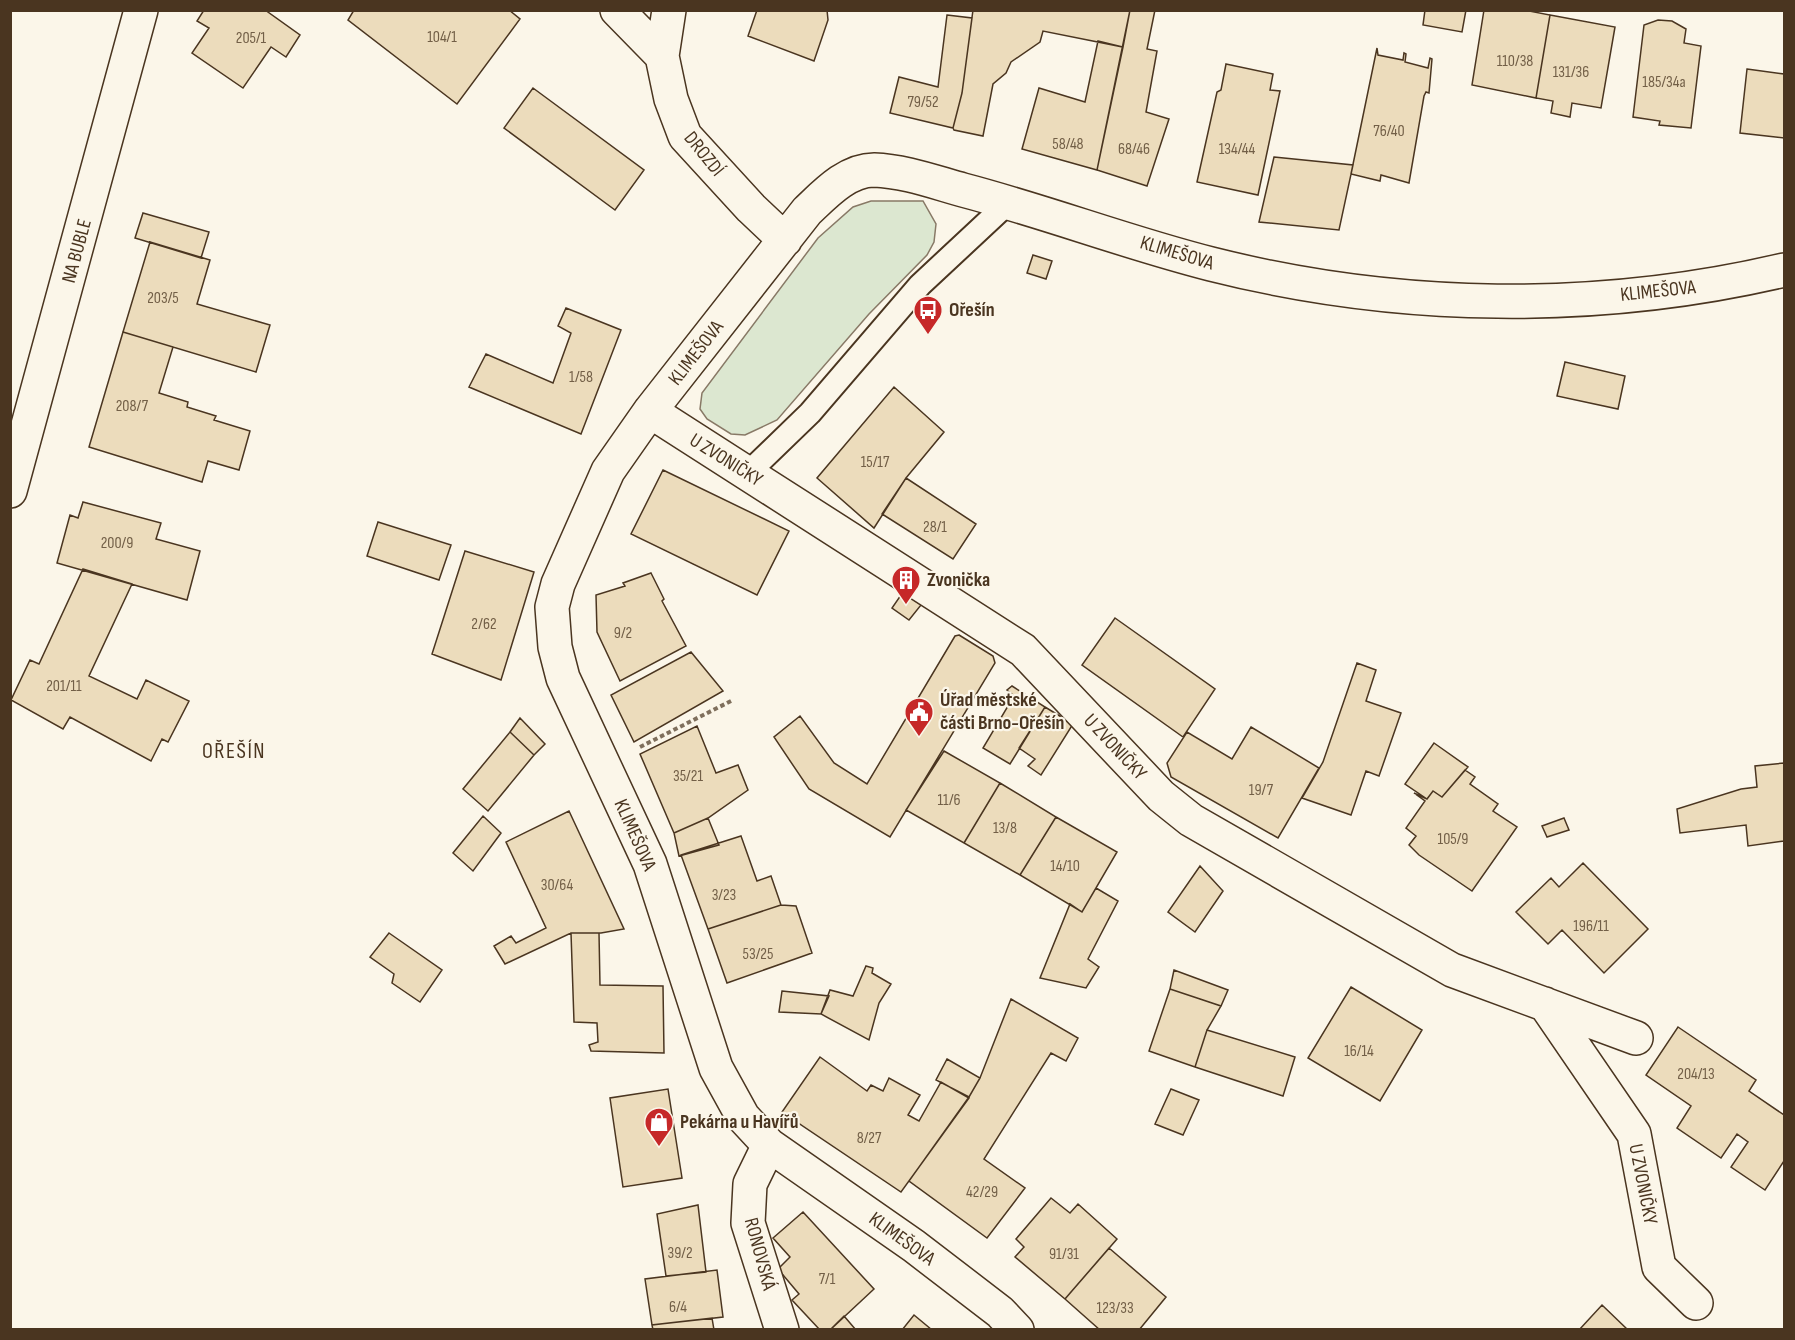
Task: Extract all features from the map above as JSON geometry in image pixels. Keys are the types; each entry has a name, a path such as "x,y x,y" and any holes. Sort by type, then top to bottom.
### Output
{"street":[{"name":"NA BUBLE","path":"10,491 141,10"},
{"path":"617,10 662,56"},
{"name":"DROZDÍ","path":"669,10 662,56 671,99 686,136 751,208 785,240"},
{"name":"KLIMEŠOVA","path":"1017,1329 1000,1312 914,1246 769,1145 743,1117 716,1068 650,864 563,678 555,647 552,607 558,584 608,471 650,411 807,211 836,183 870,170 896,172 1009,202 1210,264 1306,284 1397,295 1468,301 1563,301 1734,282 1785,270"},
{"name":"U ZVONIČKY","path":"650,411 1023,650 1161,796 1191,820 1452,970 1636,1038"},
{"name":"U ZVONIČKY","path":"1545,1004 1634,1134 1659,1267 1696,1303"},
{"name":"RONOVSKÁ","path":"769,1145 750,1184 748,1223 782,1329"}],"lane":[{"path":"747,474 810,413 920,285 1009,202"}],"path":[{"path":"603,765 733,700"}],"green space":[{"path":"871,201 923,201 936,224 934,242 927,255 869,314 777,420 745,435 731,434 707,419 700,409 702,393 818,238 853,207"}],"building":[{"path":"204,10 265,10 300,35 286,57 271,47 243,88 192,53 209,28 197,21"},
{"path":"354,10 509,10 520,19 457,104 348,20"},
{"path":"757,10 827,10 828,20 814,61 748,36"},
{"path":"973,10 1130,10 1123,47 1043,31 1040,42 1011,62 1006,73 993,84 983,136 953,128 962,93"},
{"path":"1130,10 1155,10 1147,49 1157,51 1146,112 1169,119 1147,186 1097,170"},
{"path":"1425,10 1466,10 1462,32 1423,25"},
{"path":"1484,10 1524,10 1550,15 1536,98 1472,85"},
{"path":"947,15 972,18 962,93 953,128 890,113 899,77 938,87"},
{"path":"1550,15 1615,27 1601,108 1572,103 1570,117 1551,113 1553,101 1536,98"},
{"path":"1658,20 1672,21 1686,29 1684,43 1701,46 1691,128 1659,125 1660,121 1633,117 1644,25"},
{"path":"1098,41 1123,47 1097,170 1022,149 1039,88 1085,102"},
{"path":"1377,48 1378,55 1403,60 1404,53 1406,54 1405,62 1428,68 1430,58 1432,59 1429,93 1426,92 1424,96 1409,183 1381,175 1380,181 1351,174"},
{"path":"1226,64 1273,74 1270,90 1280,91 1258,195 1197,182 1217,92 1221,90"},
{"path":"1747,69 1784,74 1784,138 1740,133"},
{"path":"533,88 644,170 615,210 504,128"},
{"path":"1274,157 1353,165 1339,230 1259,222"},
{"path":"143,213 209,232 201,258 135,238"},
{"path":"150,242 210,260 197,304 270,325 256,372 123,332"},
{"path":"1033,255 1052,261 1046,279 1027,273"},
{"path":"566,308 621,330 581,434 469,387 486,354 553,383 571,333 558,326"},
{"path":"123,332 173,347 159,393 188,402 187,407 216,416 214,420 250,431 239,470 208,461 202,482 89,447"},
{"path":"1565,362 1625,376 1618,409 1557,396"},
{"path":"894,387 944,432 906,478 874,528 817,478"},
{"path":"663,470 789,531 757,595 631,534"},
{"path":"906,478 976,524 953,559 882,514"},
{"path":"83,502 161,523 156,539 200,551 187,600 57,563 70,515 78,518"},
{"path":"378,522 451,545 439,580 367,556"},
{"path":"465,551 534,572 501,680 432,654"},
{"path":"83,569 132,584 89,676 137,699 146,680 189,701 168,742 162,739 151,761 70,717 63,729 11,700 30,660 39,664"},
{"path":"651,573 664,599 662,601 686,646 620,681 597,632 596,595 625,586 623,583"},
{"name":"Zvonička","path":"903,592 921,605 909,620 892,608"},
{"path":"1115,618 1215,689 1183,737 1082,665"},
{"path":"959,635 993,656 995,663 890,837 809,789 774,737 800,716 834,763 867,784 955,636"},
{"path":"691,652 723,691 634,742 611,695"},
{"path":"1357,663 1376,670 1366,701 1401,713 1379,776 1366,771 1351,815 1302,798 1323,762"},
{"path":"1012,686 1045,707 1010,764 983,748 1014,696 1007,690"},
{"path":"1045,707 1073,724 1041,775 1028,766 1035,759 1019,748"},
{"path":"520,718 545,744 534,755 510,732"},
{"path":"697,726 716,773 738,765 748,790 708,818 674,833 640,754"},
{"path":"1251,727 1319,768 1278,838 1171,777 1167,763 1187,732 1232,759"},
{"path":"510,732 534,755 488,811 463,789"},
{"path":"1434,743 1468,767 1442,797 1433,791 1427,799 1405,784"},
{"path":"944,751 1000,783 964,843 906,810"},
{"path":"1784,763 1784,841 1748,846 1746,825 1680,833 1677,809 1741,789 1757,787 1755,766"},
{"path":"1465,770 1475,777 1470,784 1498,804 1493,811 1517,827 1472,891 1419,855 1409,845 1416,836 1406,828 1425,801 1414,793 1427,799 1433,791 1442,797"},
{"path":"1000,783 1056,817 1020,875 964,843"},
{"path":"569,811 624,929 601,933 571,933 505,964 494,946 511,936 516,943 546,928 506,842"},
{"path":"483,816 501,833 473,871 453,853"},
{"path":"1056,817 1117,852 1082,912 1020,875"},
{"path":"708,818 719,845 679,856 674,833"},
{"path":"1564,818 1569,830 1547,837 1542,826"},
{"path":"741,836 757,881 771,876 781,905 708,929 681,855"},
{"path":"1583,863 1648,929 1604,973 1562,930 1548,944 1516,912 1551,878 1559,887"},
{"path":"1200,866 1223,891 1195,932 1168,912"},
{"path":"1096,888 1118,901 1088,959 1099,967 1086,988 1040,978 1070,904 1082,912"},
{"path":"781,905 796,906 812,953 727,983 708,929"},
{"path":"389,933 442,970 420,1002 392,983 394,974 370,957"},
{"path":"571,933 599,933 600,985 663,986 664,1053 591,1051 589,1045 598,1042 597,1023 574,1022"},
{"path":"866,966 873,968 872,973 891,984 879,1003 869,1040 821,1014 830,990 853,996"},
{"path":"1174,970 1228,990 1221,1006 1170,989"},
{"path":"1351,987 1422,1030 1380,1101 1308,1058"},
{"path":"1170,989 1221,1006 1207,1030 1195,1067 1149,1051"},
{"path":"782,991 829,996 821,1014 779,1012"},
{"path":"1011,999 1078,1038 1066,1061 1051,1053 984,1159 1025,1188 987,1238 909,1181 980,1078"},
{"path":"1678,1027 1756,1080 1749,1091 1784,1115 1784,1161 1765,1190 1731,1167 1748,1142 1737,1134 1721,1158 1677,1128 1691,1106 1646,1075"},
{"path":"1207,1030 1295,1057 1283,1096 1195,1067"},
{"path":"820,1057 867,1091 871,1085 883,1091 889,1078 920,1095 908,1115 919,1121 941,1082 969,1098 901,1192 782,1112"},
{"path":"947,1059 980,1078 969,1097 936,1080"},
{"path":"668,1089 682,1178 623,1187 610,1098"},
{"path":"1171,1089 1199,1100 1183,1135 1155,1124"},
{"path":"1051,1198 1070,1213 1078,1204 1117,1239 1065,1299 1015,1257 1024,1247 1016,1239"},
{"path":"698,1205 706,1272 666,1276 657,1214"},
{"path":"803,1212 874,1289 830,1330 820,1330 792,1300 799,1294 778,1269 790,1257 773,1238"},
{"path":"1109,1248 1166,1297 1139,1330 1100,1330 1065,1299"},
{"path":"717,1270 723,1317 652,1325 645,1279"},
{"path":"1602,1305 1628,1330 1579,1330"},
{"path":"914,1315 932,1330 902,1330"},
{"path":"844,1316 856,1330 830,1330"},
{"path":"712,1318 714,1330 653,1330 652,1325"}],"place":[{"name":"Ořešín","path":"928,336"},
{"name":"Zvonička","path":"906,606"},
{"name":"Úřad městské části Brno-Ořešín","path":"919,738"},
{"name":"Pekárna u Havířů","path":"659,1148"}],"district":[{"name":"OŘEŠÍN","path":"234,751"}]}
